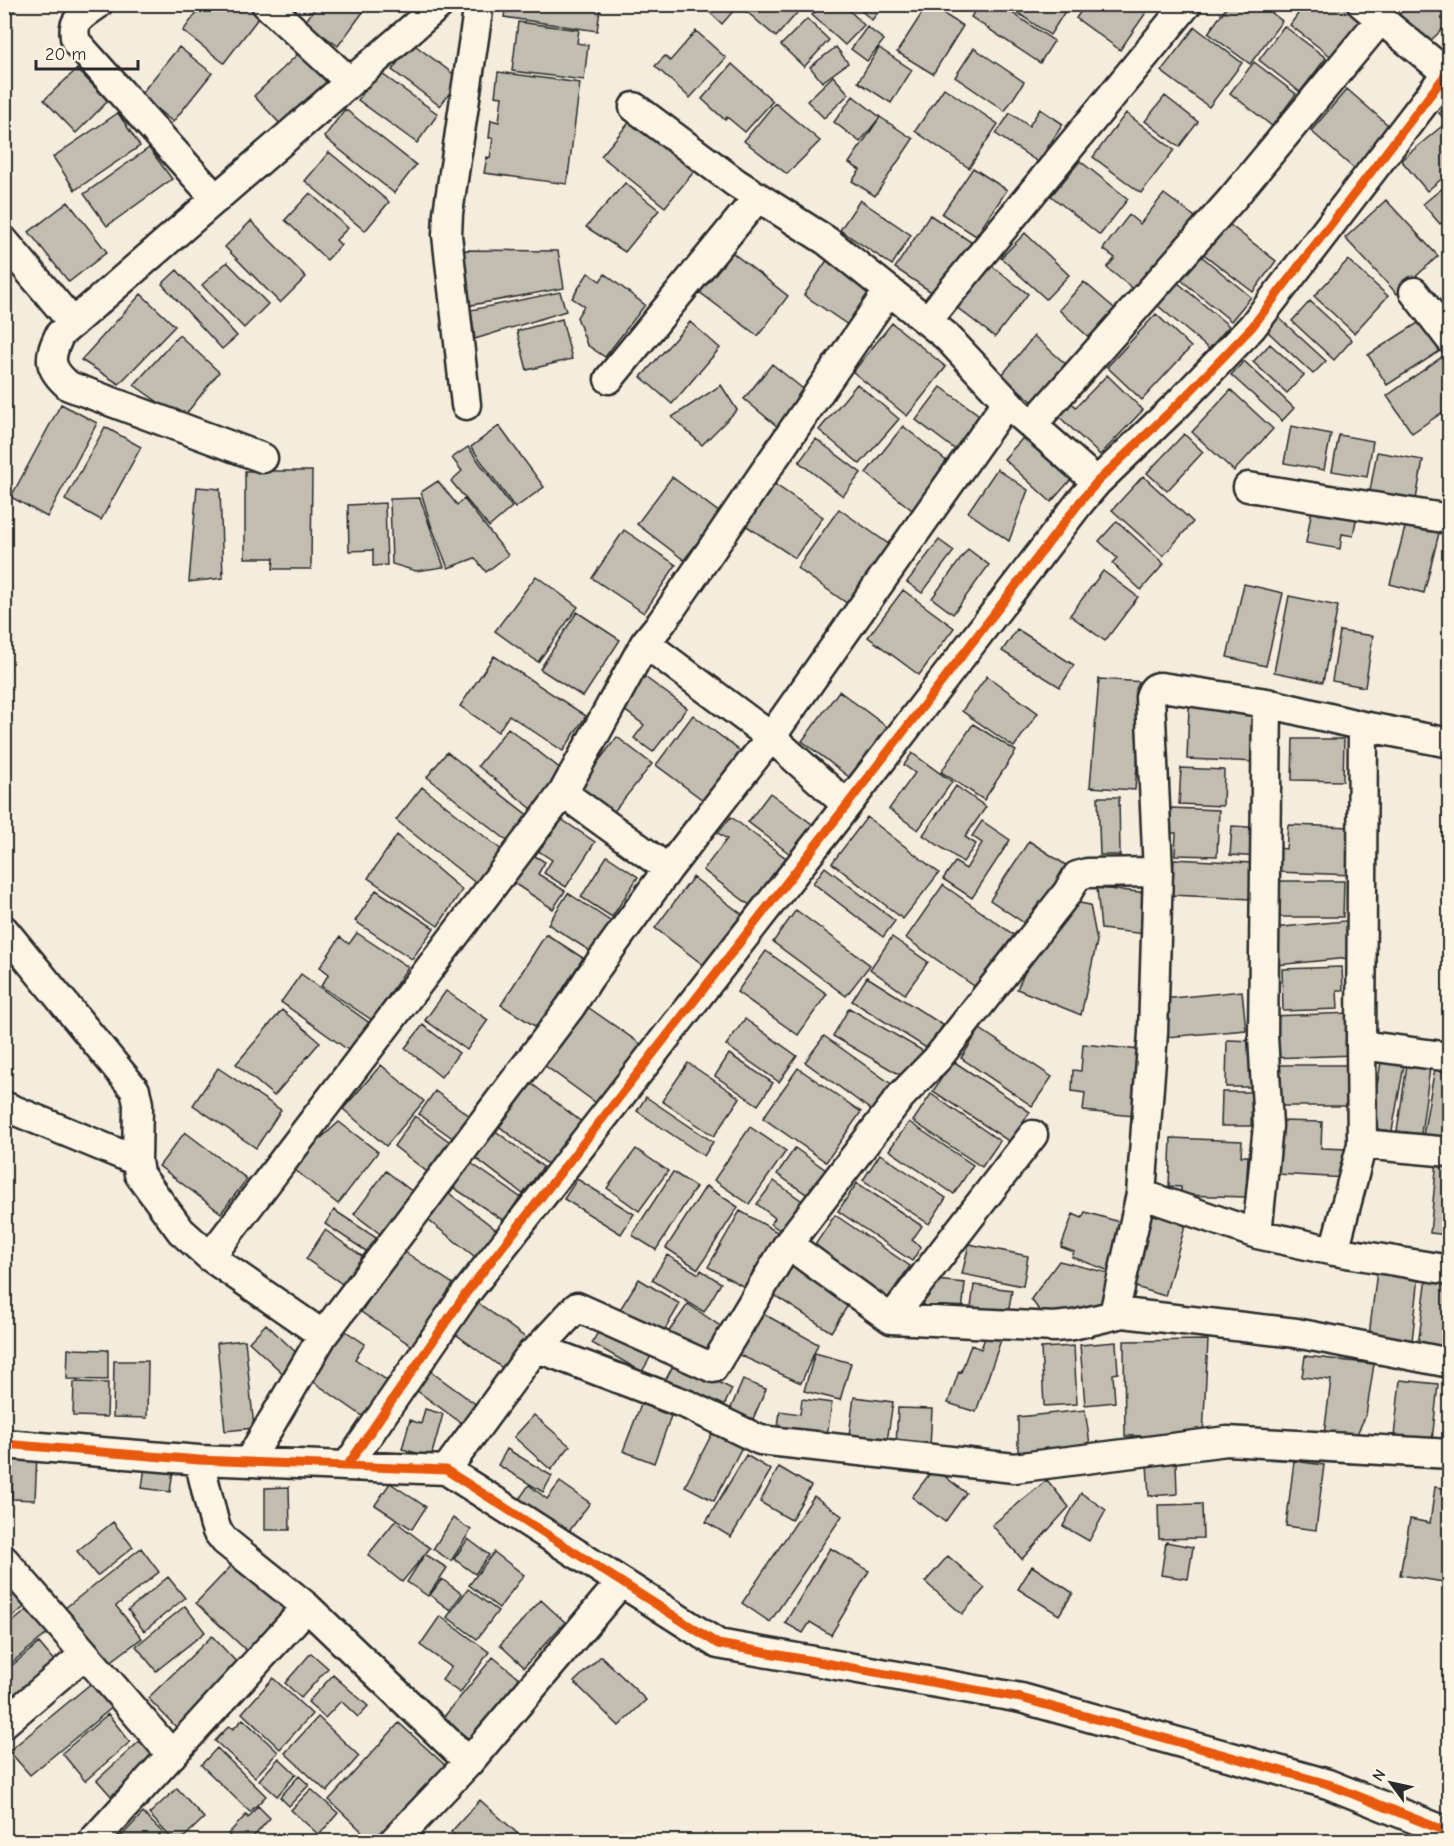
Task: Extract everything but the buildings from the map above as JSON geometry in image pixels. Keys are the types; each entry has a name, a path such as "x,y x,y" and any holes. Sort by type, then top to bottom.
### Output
{"street":[{"path":"98,4 81,17 76,24 73,31 76,42 216,199"},
{"path":"266,4 350,82"},
{"path":"262,458 69,386 58,377 52,366 51,351 60,334 440,4"},
{"path":"466,405 447,235 448,213 479,4"},
{"path":"927,321 1187,4"},
{"path":"347,1466 464,1296 1097,482 1179,404 1252,327 1445,64 1371,12 1232,199 1032,425"},
{"path":"634,107 758,197 827,241 889,290 951,342 1017,412 1097,482"},
{"path":"609,379 758,197"},
{"path":"4,241 73,323"},
{"path":"210,1257 563,793 645,643 662,622 889,290"},
{"path":"1414,292 1449,339"},
{"path":"249,1461 323,1335 571,1006 668,870 771,737 1007,402"},
{"path":"1248,487 1449,519"},
{"path":"645,643 771,737 848,805"},
{"path":"1114,1314 1141,1194 1153,1033 1158,872 1150,697 1152,691 1156,687 1161,687 1267,703 1363,726 1449,743"},
{"path":"1257,1234 1268,1126 1263,1035 1267,703"},
{"path":"1334,1251 1362,1144 1363,726"},
{"path":"563,793 668,870"},
{"path":"446,1470 531,1354 577,1307 713,1368 788,1244 901,1096 937,1059 1077,876 1087,873 1158,872"},
{"path":"4,930 135,1090 138,1104 136,1161 139,1174 181,1231 210,1257 323,1335"},
{"path":"1361,1045 1449,1057"},
{"path":"4,1106 136,1161"},
{"path":"891,1319 1033,1135"},
{"path":"1362,1144 1449,1152"},
{"path":"1141,1194 1257,1234 1334,1251 1449,1270"},
{"path":"788,1244 891,1319 1054,1327 1073,1325 1123,1313 1296,1333 1449,1363"},
{"path":"537,1350 547,1351 688,1405 760,1440 771,1442 1014,1468 1227,1441 1449,1454"},
{"path":"4,1444 199,1460 446,1470 718,1644 1021,1698 1328,1784 1449,1833"},
{"path":"199,1460 214,1522 217,1531 225,1541 307,1607 469,1762"},
{"path":"4,1560 172,1755"},
{"path":"393,1842 469,1762 621,1582"},
{"path":"92,1842 307,1607"},
{"path":"4,1723 84,1654"}],"cycle path":[{"path":"347,1466 464,1296 1080,502 1097,482 1179,403 1252,327 1447,73"},
{"path":"4,1444 199,1460 446,1470 718,1644 1021,1698 1328,1784 1450,1833"}]}
